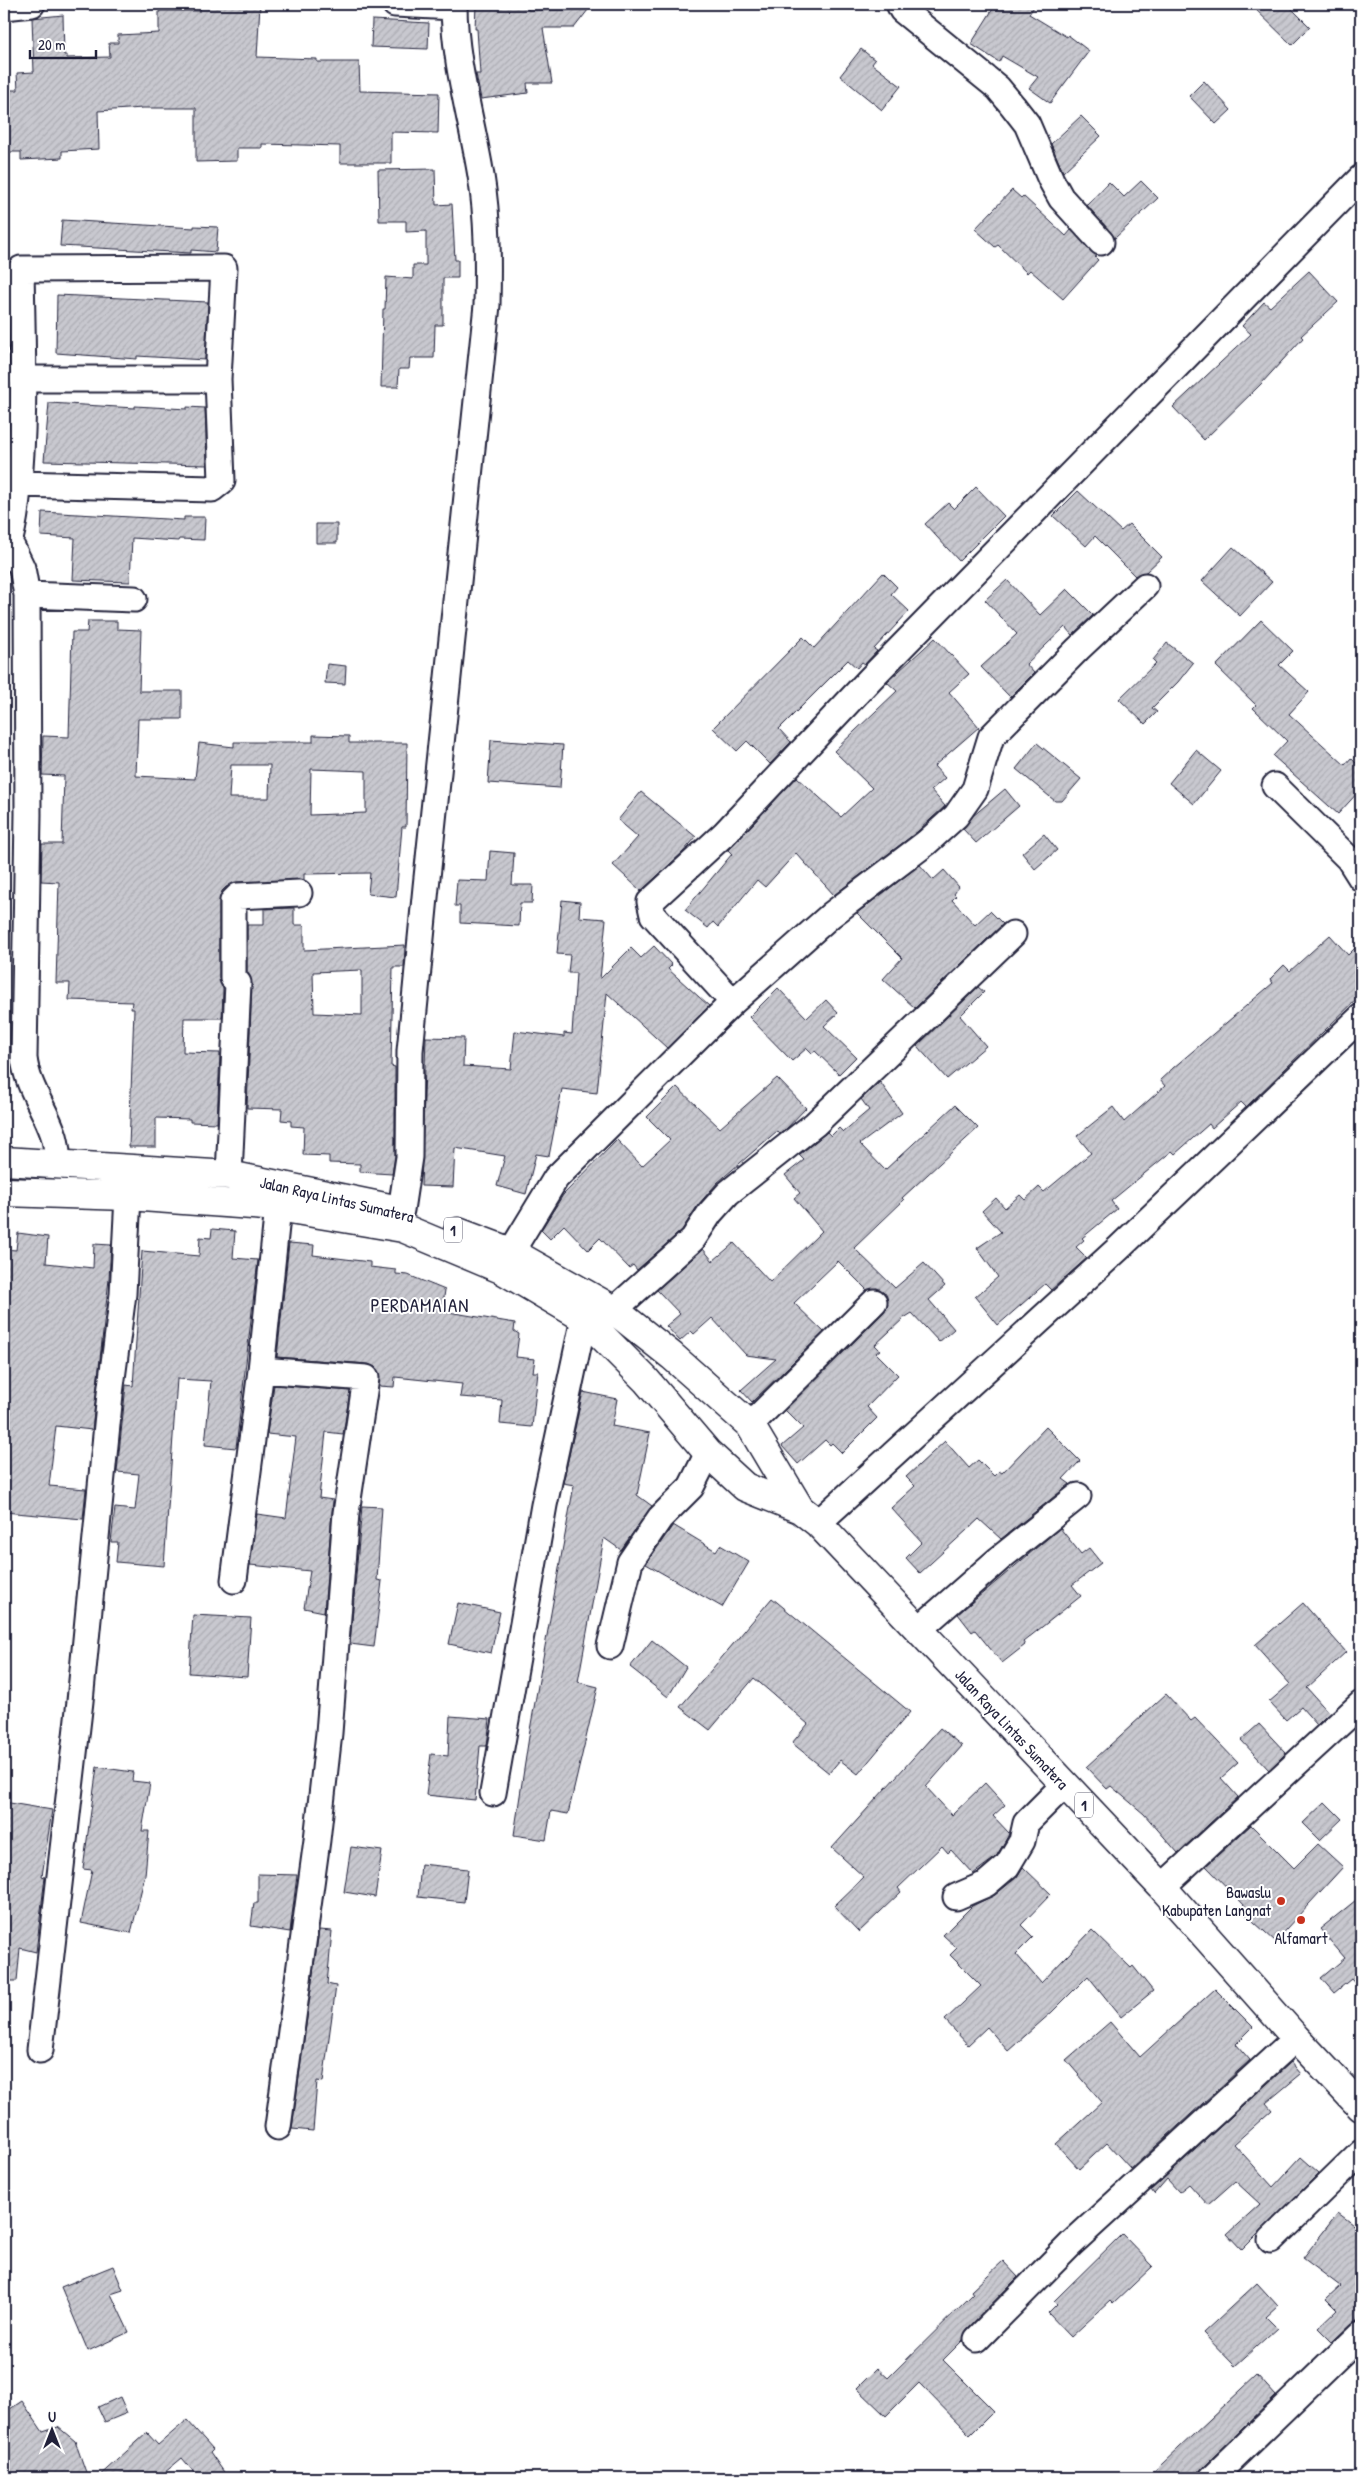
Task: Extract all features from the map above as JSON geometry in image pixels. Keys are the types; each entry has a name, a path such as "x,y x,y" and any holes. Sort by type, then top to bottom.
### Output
{"highway":[{"name":"Jalan Raya Lintas Sumatera","path":"4,1161 229,1175 401,1210 511,1252 614,1310 672,1356 750,1425 809,1516 1162,1887 1296,2038 1361,2107"},
{"name":"Jalan Raya Lintas Sumatera","path":"4,1192 128,1196 278,1207 403,1228 500,1269 584,1318 646,1380 708,1454 745,1487 809,1516"}],"street":[{"path":"4,7 32,4"},
{"path":"395,4 454,5 460,65 487,219 487,305 410,1051 409,1157 401,1210"},
{"path":"899,4 902,10 998,88 1027,124 1050,180 1062,198 1101,242"},
{"path":"733,1002 653,915 650,902 724,834 885,663 1361,178"},
{"path":"18,484 212,489 218,486 222,481 218,380 224,268 21,269 24,416 18,484 7,550 22,568 27,595 28,814 24,1058 32,1090 53,1131 58,1164"},
{"path":"22,380 218,380"},
{"path":"511,1252 556,1178 733,1002 831,915 926,844 956,816 975,789 992,737 1078,648 1145,586"},
{"path":"27,595 134,599"},
{"path":"1275,786 1348,860 1361,878"},
{"path":"229,1175 238,983 233,978 233,901 238,896 299,893"},
{"path":"614,1310 693,1238 728,1193 815,1124 1013,934"},
{"path":"809,1516 1119,1248 1361,1017"},
{"path":"40,2050 80,1702 110,1394 123,1294 128,1196"},
{"path":"234,1580 261,1370 278,1207"},
{"path":"750,1425 874,1302"},
{"path":"492,1793 544,1505 584,1318"},
{"path":"261,1370 366,1378 346,1513 329,1733 318,1840 278,2127"},
{"path":"610,1646 630,1562 660,1518 691,1487 708,1454"},
{"path":"918,1630 999,1559 1078,1496"},
{"path":"1162,1887 1361,1704"},
{"path":"956,1897 986,1884 1007,1866 1022,1841 1026,1823 1064,1785"},
{"path":"977,2339 1071,2244 1296,2038"},
{"path":"1271,2240 1361,2152"},
{"path":"1212,2478 1361,2334"}],"building":[{"path":"201,4 260,4 257,57 317,59 317,62 359,62 360,91 439,93 438,133 391,132 391,163 340,163 340,146 262,144 262,148 237,148 237,161 196,162 196,108 143,108 98,111 99,149 62,151 62,158 21,160 21,152 4,152 4,90 18,90 17,73 34,72 32,18 63,15 64,55 67,55 67,58 110,57 109,43 118,43 118,35 159,33 159,11 200,11"},
{"path":"476,4 528,4 528,10 588,10 574,28 543,28 552,83 527,83 528,93 481,99 476,74 480,74 477,29 475,29"},
{"path":"996,4 1036,4 1029,14 1067,37 1068,35 1089,51 1050,103 1029,88 1038,77 1002,56 999,62 971,44"},
{"path":"1250,4 1287,4 1310,27 1292,45"},
{"path":"372,20 429,23 428,49 371,47"},
{"path":"861,49 875,60 872,64 901,86 882,110 840,76"},
{"path":"1204,81 1231,110 1216,124 1189,96"},
{"path":"1081,116 1101,136 1063,172 1051,144"},
{"path":"435,169 436,205 452,204 455,260 458,260 458,278 443,278 443,325 435,325 434,358 410,358 409,369 399,369 398,387 381,387 383,309 385,309 386,277 413,279 413,265 426,265 426,231 406,232 406,221 379,221 378,170"},
{"path":"1141,181 1158,198 1115,238 1087,205 1109,182 1124,197"},
{"path":"1012,190 1021,198 1023,196 1066,236 1071,230 1097,256 1095,257 1098,260 1063,299 1030,270 1027,273 998,245 995,247 975,229"},
{"path":"62,220 194,228 194,226 218,227 216,252 191,250 191,253 60,246"},
{"path":"1309,271 1338,302 1301,336 1303,338 1261,384 1204,440 1173,407 1251,334 1242,326 1264,302 1270,307"},
{"path":"57,295 208,302 205,360 137,356 137,359 56,353"},
{"path":"49,403 135,408 135,406 187,409 187,407 205,408 207,465 44,461"},
{"path":"976,487 1004,516 959,561 925,524 948,503 954,509"},
{"path":"1078,491 1121,531 1129,524 1162,557 1146,572 1135,576 1095,536 1086,546 1053,516"},
{"path":"42,512 184,520 184,517 205,517 204,540 179,539 178,541 132,538 130,582 73,580 75,538 41,536"},
{"path":"316,524 337,524 337,543 316,543"},
{"path":"1233,547 1272,582 1240,616 1202,581"},
{"path":"883,573 897,587 891,594 909,611 874,649 877,651 865,664 862,662 857,668 848,660 779,729 791,742 770,764 747,741 737,751 713,728 803,637 814,648"},
{"path":"1007,580 1040,615 1067,589 1093,615 1072,635 1065,627 1026,664 1034,673 1010,697 981,667 1017,634 985,600"},
{"path":"1261,620 1293,651 1279,665 1309,692 1289,714 1345,765 1351,758 1361,768 1361,789 1338,814 1273,756 1287,741 1253,708 1256,705 1216,666"},
{"path":"88,621 117,621 117,629 141,630 139,691 182,691 182,719 138,719 136,776 195,779 199,743 234,747 234,742 313,742 313,735 349,736 349,743 407,743 406,827 402,827 396,897 368,894 370,873 304,874 304,880 237,882 222,891 219,901 219,978 223,989 222,1018 184,1018 183,1052 220,1053 217,1123 190,1122 190,1119 156,1118 156,1147 129,1147 134,1009 131,1009 132,1002 69,1000 70,983 56,983 59,882 41,881 42,844 62,844 64,776 42,775 43,736 69,737 72,632 87,632","holes":["231,765 270,765 269,798 229,798","311,769 366,771 366,813 310,815"]},
{"path":"935,638 969,674 949,692 979,727 934,766 945,778 931,790 945,806 917,832 834,895 796,853 765,887 757,880 718,927 713,922 708,928 685,910 732,854 728,850 797,777 841,817 872,788 834,751 897,691 887,682"},
{"path":"1167,643 1193,663 1178,682 1152,708 1157,712 1145,724 1119,699 1156,663 1153,660"},
{"path":"327,664 346,666 345,684 325,683"},
{"path":"491,740 563,745 560,788 488,783"},
{"path":"1037,743 1081,779 1062,801 1055,801 1016,769"},
{"path":"1196,750 1221,771 1194,804 1169,783"},
{"path":"1005,789 1019,806 976,843 963,829 973,816"},
{"path":"641,792 696,837 683,852 641,891 613,865 638,837 618,820"},
{"path":"1044,834 1057,850 1035,869 1022,853"},
{"path":"490,851 514,853 512,885 533,885 532,903 520,903 519,926 460,923 460,906 455,906 457,880 488,881"},
{"path":"920,865 933,880 944,870 959,887 954,894 956,896 952,900 975,925 990,911 1003,924 915,1008 883,979 902,958 857,913"},
{"path":"562,900 580,902 579,917 606,919 600,979 631,948 641,958 654,946 672,965 668,969 709,1006 667,1048 607,993 597,1093 562,1089 549,1156 536,1154 526,1194 497,1186 505,1156 455,1148 453,1187 421,1186 426,1037 464,1038 463,1066 511,1069 515,1031 564,1037 564,1033 572,1034 576,973 568,973 570,955 557,954"},
{"path":"294,908 294,925 304,925 304,950 405,945 404,967 393,967 391,1066 395,1067 395,1156 392,1174 360,1172 360,1164 329,1163 329,1156 303,1155 304,1127 291,1126 291,1121 281,1120 282,1109 247,1108 252,984 247,972 247,925 264,925 264,909","holes":["362,970 362,1015 314,1013 313,972"]},
{"path":"1330,935 1348,955 1361,942 1361,995 1246,1107 1241,1102 1212,1128 1209,1124 1175,1154 1172,1151 1111,1201 1117,1209 1082,1238 1084,1240 1076,1247 1087,1258 1051,1290 1045,1284 998,1325 975,1297 998,1277 977,1248 1001,1232 982,1211 996,1198 1005,1208 1020,1195 1025,1200 1039,1187 1044,1192 1091,1153 1077,1136 1113,1107 1124,1122 1165,1086 1160,1080 1273,983 1270,979 1284,965 1290,971"},
{"path":"978,987 984,992 960,1016 986,1046 947,1079 917,1046"},
{"path":"778,988 807,1018 826,1000 838,1013 824,1026 856,1057 839,1074 815,1051 812,1053 807,1048 792,1061 749,1017"},
{"path":"777,1078 806,1108 785,1130 780,1134 777,1131 717,1183 698,1205 682,1230 637,1270 633,1265 629,1268 600,1238 588,1250 564,1225 550,1239 541,1230 563,1195 617,1140 642,1166 670,1140 647,1117 677,1087 720,1128"},
{"path":"880,1082 902,1113 860,1144 885,1170 955,1105 978,1128 902,1198 904,1200 854,1248 895,1288 924,1263 945,1286 929,1300 954,1329 939,1342 912,1313 904,1318 875,1345 880,1350 876,1353 898,1375 867,1407 877,1418 842,1453 832,1443 830,1445 825,1440 798,1464 782,1446 803,1428 785,1410 884,1312 888,1305 884,1292 877,1288 867,1290 838,1261 794,1303 824,1332 752,1402 741,1390 776,1359 746,1355 712,1318 694,1334 691,1331 680,1341 666,1326 680,1314 657,1290 703,1249 713,1261 734,1243 770,1282 822,1231 794,1198 800,1193 785,1175 804,1160 799,1155 827,1132 831,1136 839,1128 843,1132 869,1110 861,1099"},
{"path":"212,1229 235,1231 233,1258 258,1260 236,1448 205,1445 211,1381 177,1379 164,1566 116,1562 118,1542 111,1542 115,1508 135,1510 139,1474 117,1472 126,1385 133,1386 142,1251 199,1256 200,1237 211,1238"},
{"path":"18,1233 48,1237 46,1263 93,1268 94,1244 111,1245 92,1430 56,1426 49,1486 86,1489 83,1519 4,1512 4,1249 16,1250"},
{"path":"289,1243 314,1245 313,1255 370,1262 370,1267 396,1270 396,1274 408,1275 445,1290 442,1311 515,1323 514,1331 519,1334 516,1357 535,1359 533,1372 538,1372 532,1427 500,1424 502,1400 460,1397 462,1384 395,1377 394,1387 379,1386 379,1372 375,1367 368,1364 277,1357"},
{"path":"274,1385 350,1391 343,1434 326,1432 319,1498 333,1500 324,1612 304,1608 310,1571 250,1565 257,1514 286,1518 296,1437 267,1434"},
{"path":"583,1392 617,1399 612,1426 650,1433 637,1495 652,1506 621,1550 604,1538 578,1682 598,1687 568,1814 551,1811 546,1840 514,1835 530,1730 574,1485 563,1483"},
{"path":"1046,1427 1080,1461 1063,1479 1070,1484 1001,1539 979,1519 920,1573 906,1558 922,1542 891,1508 915,1486 906,1477 945,1441 969,1468 978,1460 994,1476 999,1471 1002,1473"},
{"path":"362,1506 382,1507 377,1580 382,1581 374,1647 350,1644"},
{"path":"673,1525 716,1551 720,1545 749,1562 722,1607 646,1564"},
{"path":"1060,1528 1081,1554 1089,1548 1101,1563 1072,1585 1081,1596 1023,1642 1025,1645 1002,1663 975,1630 972,1632 958,1614"},
{"path":"772,1598 910,1712 858,1774 840,1760 829,1773 792,1743 808,1724 754,1678 710,1730 680,1707"},
{"path":"458,1603 500,1612 491,1653 449,1644"},
{"path":"1303,1603 1346,1652 1307,1688 1329,1713 1317,1725 1301,1707 1286,1720 1269,1702 1290,1684 1255,1645"},
{"path":"193,1615 251,1618 247,1677 189,1673"},
{"path":"652,1640 686,1667 668,1697 630,1667"},
{"path":"1166,1694 1191,1721 1195,1718 1238,1763 1221,1778 1238,1797 1178,1853 1144,1814 1111,1786 1107,1789 1086,1767"},
{"path":"450,1716 490,1719 487,1746 480,1746 475,1800 426,1795 431,1754 448,1756"},
{"path":"1259,1724 1286,1753 1269,1770 1241,1740"},
{"path":"940,1728 962,1746 926,1787 952,1815 985,1783 1005,1805 993,1816 1009,1833 1008,1836 996,1857 973,1874 951,1850 948,1853 942,1846 898,1888 901,1892 859,1932 834,1906 864,1877 832,1848"},
{"path":"97,1767 133,1772 132,1781 150,1783 142,1831 149,1831 145,1875 131,1933 81,1923 92,1870 83,1869"},
{"path":"4,1802 52,1810 42,1876 45,1877 36,1952 20,1948 17,1981 4,1981"},
{"path":"1325,1802 1342,1819 1320,1840 1303,1823"},
{"path":"1251,1825 1294,1868 1318,1844 1343,1867 1275,1941 1244,1913 1248,1909 1206,1866"},
{"path":"351,1847 382,1851 375,1897 344,1892"},
{"path":"421,1864 468,1869 464,1902 418,1897"},
{"path":"1023,1867 1051,1894 1021,1925 1033,1937 1016,1954 1041,1983 1092,1930 1131,1968 1133,1966 1153,1991 1121,2017 1088,1976 1052,2012 1008,2051 987,2027 968,2045 945,2020 981,1986 950,1955 957,1948 943,1935 972,1906 995,1895 1017,1877"},
{"path":"258,1874 297,1875 290,1932 251,1926 254,1903 258,1903"},
{"path":"1361,1896 1361,1990 1351,1979 1334,1993 1321,1978 1345,1958 1320,1929"},
{"path":"319,1930 332,1931 327,1984 336,1986 323,2082 317,2081 313,2131 292,2129"},
{"path":"1215,1989 1253,2027 1236,2044 1250,2060 1131,2169 1107,2143 1079,2169 1056,2144 1102,2102 1066,2060 1110,2022 1140,2057"},
{"path":"1291,2062 1301,2074 1266,2103 1272,2110 1234,2144 1273,2187 1301,2157 1319,2173 1242,2250 1227,2234 1260,2204 1235,2181 1208,2205 1189,2184 1179,2192 1167,2179 1154,2194 1151,2190"},
{"path":"1338,2213 1361,2230 1361,2317 1332,2342 1318,2328 1337,2310 1326,2299 1340,2286 1303,2258"},
{"path":"1122,2234 1153,2266 1113,2304 1110,2301 1071,2337 1048,2313 1057,2304 1054,2301"},
{"path":"1003,2261 1018,2277 967,2329 963,2340 943,2360 994,2411 970,2435 919,2383 886,2416 857,2388 877,2368 888,2378 973,2294 971,2291"},
{"path":"113,2266 123,2290 111,2294 129,2332 88,2351 61,2287"},
{"path":"1257,2283 1278,2306 1266,2317 1277,2328 1235,2366 1203,2333"},
{"path":"1257,2375 1276,2396 1202,2468 1198,2478 1147,2478"},
{"path":"120,2397 127,2413 105,2422 98,2407"},
{"path":"22,2401 43,2432 58,2427 75,2441 88,2478 12,2478 4,2454 4,2413"},
{"path":"187,2420 213,2449 210,2452 228,2478 199,2478 182,2458 158,2478 97,2478 147,2433 158,2445"}],"place":[{"name":"Bawaslu Kabupaten Langnat","path":"1281,1901"},
{"name":"Alfamart","path":"1301,1920"}],"district":[{"name":"PERDAMAIAN","path":"420,1305"}]}
